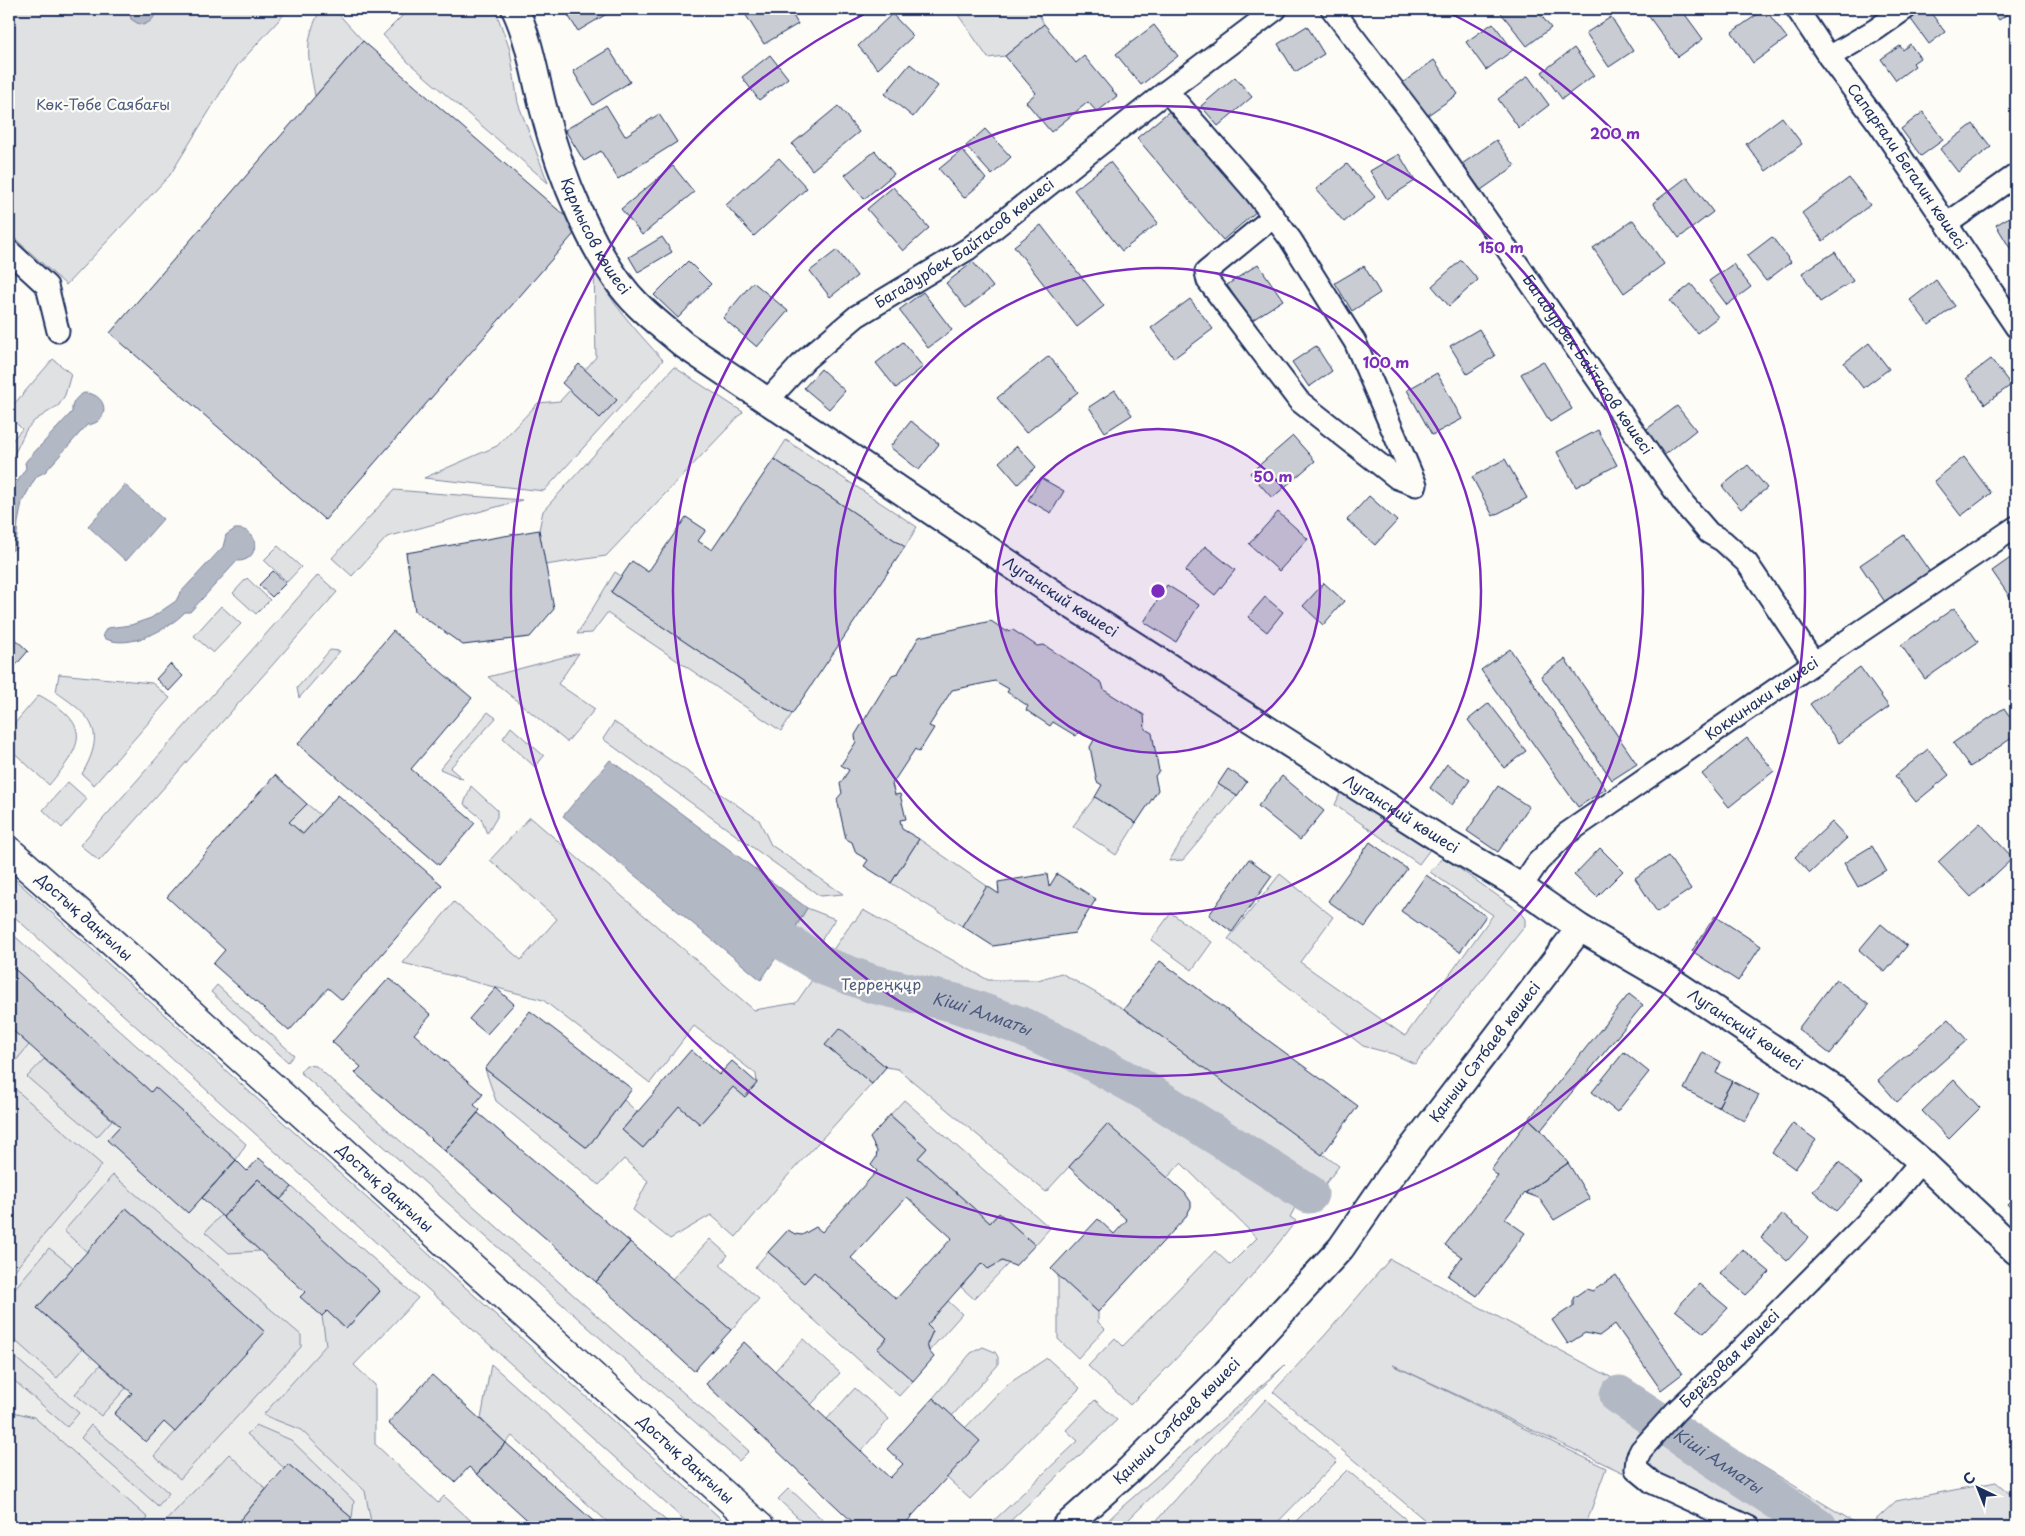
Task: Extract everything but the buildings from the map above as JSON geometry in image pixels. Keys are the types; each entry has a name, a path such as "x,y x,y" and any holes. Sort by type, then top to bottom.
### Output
{"main road":[{"name":"Достық даңғылы","path":"9,851 760,1527"}],"street":[{"name":"Қармысов көшесі","path":"516,9 523,25 544,113 561,168 584,221 610,269 637,304 684,344 767,402"},
{"name":"Багадурбек Байтасов көшесі","path":"767,402 805,360 857,316 968,249 1167,91 1276,9"},
{"name":"Багадурбек Байтасов көшесі","path":"1332,9 1423,128 1684,504 1709,533 1723,541 1747,563 1814,663"},
{"name":"Сапарғали Бегалин көшесі","path":"1796,9 1948,223 2016,327"},
{"path":"1829,57 1875,30 1905,9"},
{"path":"1167,91 1255,192 1274,217 1291,240 1355,342 1416,485 1397,478 1299,401 1208,281 1206,272 1274,217"},
{"path":"1948,223 2016,174"},
{"path":"9,251 47,286 58,331"},
{"name":"Луганский көшесі","path":"767,402 1066,602 1446,843 1521,888 1580,928 1673,982 1842,1094 1921,1161 2016,1251"},
{"name":"Коккинаки көшесі","path":"1521,888 1538,862 1566,834 2016,527"},
{"name":"Қаныш Сәтбаев көшесі","path":"1065,1527 1156,1443 1226,1373 1284,1310 1333,1241 1390,1177 1580,928"},
{"name":"Берёзовая көшесі","path":"1749,1527 1653,1483 1636,1469 1637,1458 1646,1443 1676,1410 1735,1355 1882,1208 1921,1161"}],"shaded area":[{"path":"129,9 155,9 155,15 151,21 143,25 131,19"},
{"path":"84,393 92,394 98,398 104,408 103,414 95,423 87,425 45,472 37,476 22,502 16,548 9,552 9,495 26,468 25,463 27,460 72,412 72,406 75,401"},
{"path":"125,485 163,519 126,561 88,526"},
{"path":"235,529 250,533 255,545 254,551 245,560 237,561 190,612 185,612 178,619 159,631 136,640 125,642 104,638 103,634 107,628 131,625 151,618 176,601 180,593 223,547 226,535"},
{"path":"610,760 807,908 761,980 563,816"},
{"path":"9,964 150,1092 155,1087 236,1160 202,1199 305,1292 301,1297 322,1316 327,1311 346,1329 297,1397 419,1527 9,1527"}],"green space":[{"name":"Көк-Төбе Саябағы","path":"9,9 289,9 237,66 170,175 66,285 9,233"},
{"path":"321,9 334,9 363,41 315,96 309,62 309,42 315,21"},
{"path":"409,9 495,9 510,50 518,103 548,183 408,62 383,35"},
{"path":"954,9 1036,9 1044,24 1005,56 988,58"},
{"path":"594,270 617,306 663,360 544,491 424,478 497,446 538,403 560,401 570,390 600,418 617,400 585,370 596,357"},
{"path":"53,359 71,374 65,395 59,405 34,421 26,430 9,465 9,444 22,429 9,416 9,410"},
{"path":"674,367 743,412 606,556 545,565 539,530 543,511"},
{"path":"786,440 917,527 905,547 774,459"},
{"path":"394,490 522,500 387,537 352,576 332,558"},
{"path":"278,546 301,567 287,582 264,560"},
{"path":"615,572 621,576 611,592 792,714 781,731 607,613 592,633 577,634"},
{"path":"318,575 337,592 99,861 80,845"},
{"path":"247,578 270,600 256,614 233,593"},
{"path":"221,606 241,624 213,653 194,636"},
{"path":"330,650 340,651 299,698 297,688"},
{"path":"579,653 558,684 595,709 567,742 488,677"},
{"path":"59,674 152,683 170,698 94,785 82,774 93,747 94,736 92,727 79,710 56,692"},
{"path":"39,695 68,716 75,726 77,736 70,758 49,785 9,748 9,730"},
{"path":"488,712 496,718 450,768 463,779 440,769"},
{"path":"614,722 759,820 771,845 843,894 820,896 603,739"},
{"path":"511,727 544,756 535,767 503,738"},
{"path":"68,782 87,799 62,828 43,810"},
{"path":"1218,784 1237,796 1183,860 1169,861"},
{"path":"471,786 497,810 497,817 487,834 481,818 464,804"},
{"path":"1342,789 1431,848 1419,864 1335,805"},
{"path":"1095,797 1136,823 1116,855 1073,826"},
{"path":"307,804 320,815 303,834 289,822"},
{"name":"Терреңқұр","path":"530,817 754,1010 796,1003 853,921 863,910 988,980 1038,980 1061,973 1124,1009 1339,1166 1320,1191 1308,1184 1290,1217 1296,1221 1277,1245 1216,1316 1130,1405 1088,1366 1115,1338 1123,1346 1215,1251 1230,1265 1257,1238 1181,1163 1167,1178 1107,1125 1046,1192 898,1069 886,1067 847,1034 838,1031 826,1045 872,1084 782,1182 736,1237 711,1215 670,1239 633,1210 648,1181 624,1159 599,1185 496,1101 485,1069 587,1148 624,1100 637,1112 622,1130 643,1148 679,1106 700,1124 733,1087 745,1097 757,1083 756,1074 694,1026 650,1083 543,1000 403,963 454,902 521,960 557,919 490,860"},
{"path":"919,839 987,886 962,926 891,883"},
{"path":"1443,857 1519,911 1525,919 1525,926 1415,1064 1393,1054 1363,1046 1228,939 1280,874 1333,917 1300,962 1405,1036 1493,915 1430,872"},
{"path":"9,874 730,1527 692,1527 9,912"},
{"path":"807,908 835,919 817,947 793,932"},
{"path":"1171,913 1212,942 1192,970 1151,940"},
{"path":"9,931 246,1144 236,1160 155,1088 151,1092 9,964"},
{"path":"217,985 294,1055 288,1062 211,992"},
{"path":"9,1027 29,1045 14,1063 9,1059"},
{"path":"44,1059 112,1120 97,1137 27,1077"},
{"path":"306,1065 316,1066 749,1451 739,1461 300,1072"},
{"path":"14,1088 102,1165 9,1277 9,1094"},
{"path":"904,1100 1050,1228 1035,1245 999,1213 990,1223 918,1158 927,1148 890,1115"},
{"path":"113,1175 301,1335 301,1347 180,1479 154,1456 264,1331 126,1208 87,1252 64,1231"},
{"path":"292,1187 418,1298 354,1365 375,1385 375,1444 438,1503 444,1496 478,1527 431,1527 424,1521 419,1527 372,1527 365,1491 301,1430 263,1415 326,1345 322,1316 327,1311 346,1329 380,1292 280,1200"},
{"path":"221,1215 260,1251 229,1253 205,1232"},
{"path":"710,1239 728,1255 720,1265 759,1299 731,1330 672,1279"},
{"path":"49,1248 73,1267 37,1308 82,1349 57,1378 9,1335 9,1295"},
{"path":"768,1252 804,1283 814,1272 887,1338 878,1349 913,1381 899,1396 755,1267"},
{"path":"1390,1259 1657,1402 1862,1527 1758,1527 1680,1482 1626,1474 1393,1365 1606,1468 1585,1527 1433,1527 1273,1392"},
{"path":"1002,1261 1009,1263 974,1299 961,1287 982,1263 988,1269"},
{"path":"1058,1275 1098,1312 1098,1322 1105,1329 1078,1358 1058,1339"},
{"path":"948,1301 962,1314 929,1351 927,1344 933,1331 927,1325"},
{"path":"803,1339 840,1373 811,1405 775,1371"},
{"path":"983,1347 995,1352 998,1357 998,1365 952,1416 933,1398 971,1353"},
{"path":"9,1352 79,1413 67,1427 9,1376"},
{"path":"1047,1358 1080,1388 970,1499 947,1478 965,1428 1005,1386"},
{"path":"491,1364 673,1527 613,1527 512,1436 506,1443 481,1419"},
{"path":"100,1365 126,1388 101,1416 75,1394"},
{"path":"1285,1365 1121,1527 1101,1527 1123,1506"},
{"path":"855,1388 889,1419 861,1451 827,1419"},
{"path":"1266,1399 1337,1461 1273,1527 1165,1527 1157,1520"},
{"path":"1095,1400 1117,1420 1004,1527 987,1527 1078,1441 1066,1430"},
{"path":"9,1411 34,1417 148,1518 140,1527 11,1527 9,1525"},
{"path":"91,1425 169,1493 158,1506 81,1438"},
{"path":"256,1425 291,1440 354,1501 352,1518 288,1464 284,1468 247,1434"},
{"path":"229,1454 266,1489 234,1527 160,1527"},
{"path":"1347,1470 1415,1527 1290,1527"},
{"path":"1996,1482 2016,1499 2016,1527 1868,1527 1896,1501"},
{"path":"789,1488 830,1527 808,1527 778,1499"}],"waterway":[{"name":"Кіші Алматы","path":"743,913 766,930 824,966 873,984 955,1003 1018,1025 1073,1051 1149,1093 1309,1194"},
{"name":"Кіші Алматы","path":"1619,1395 1818,1527"}]}
